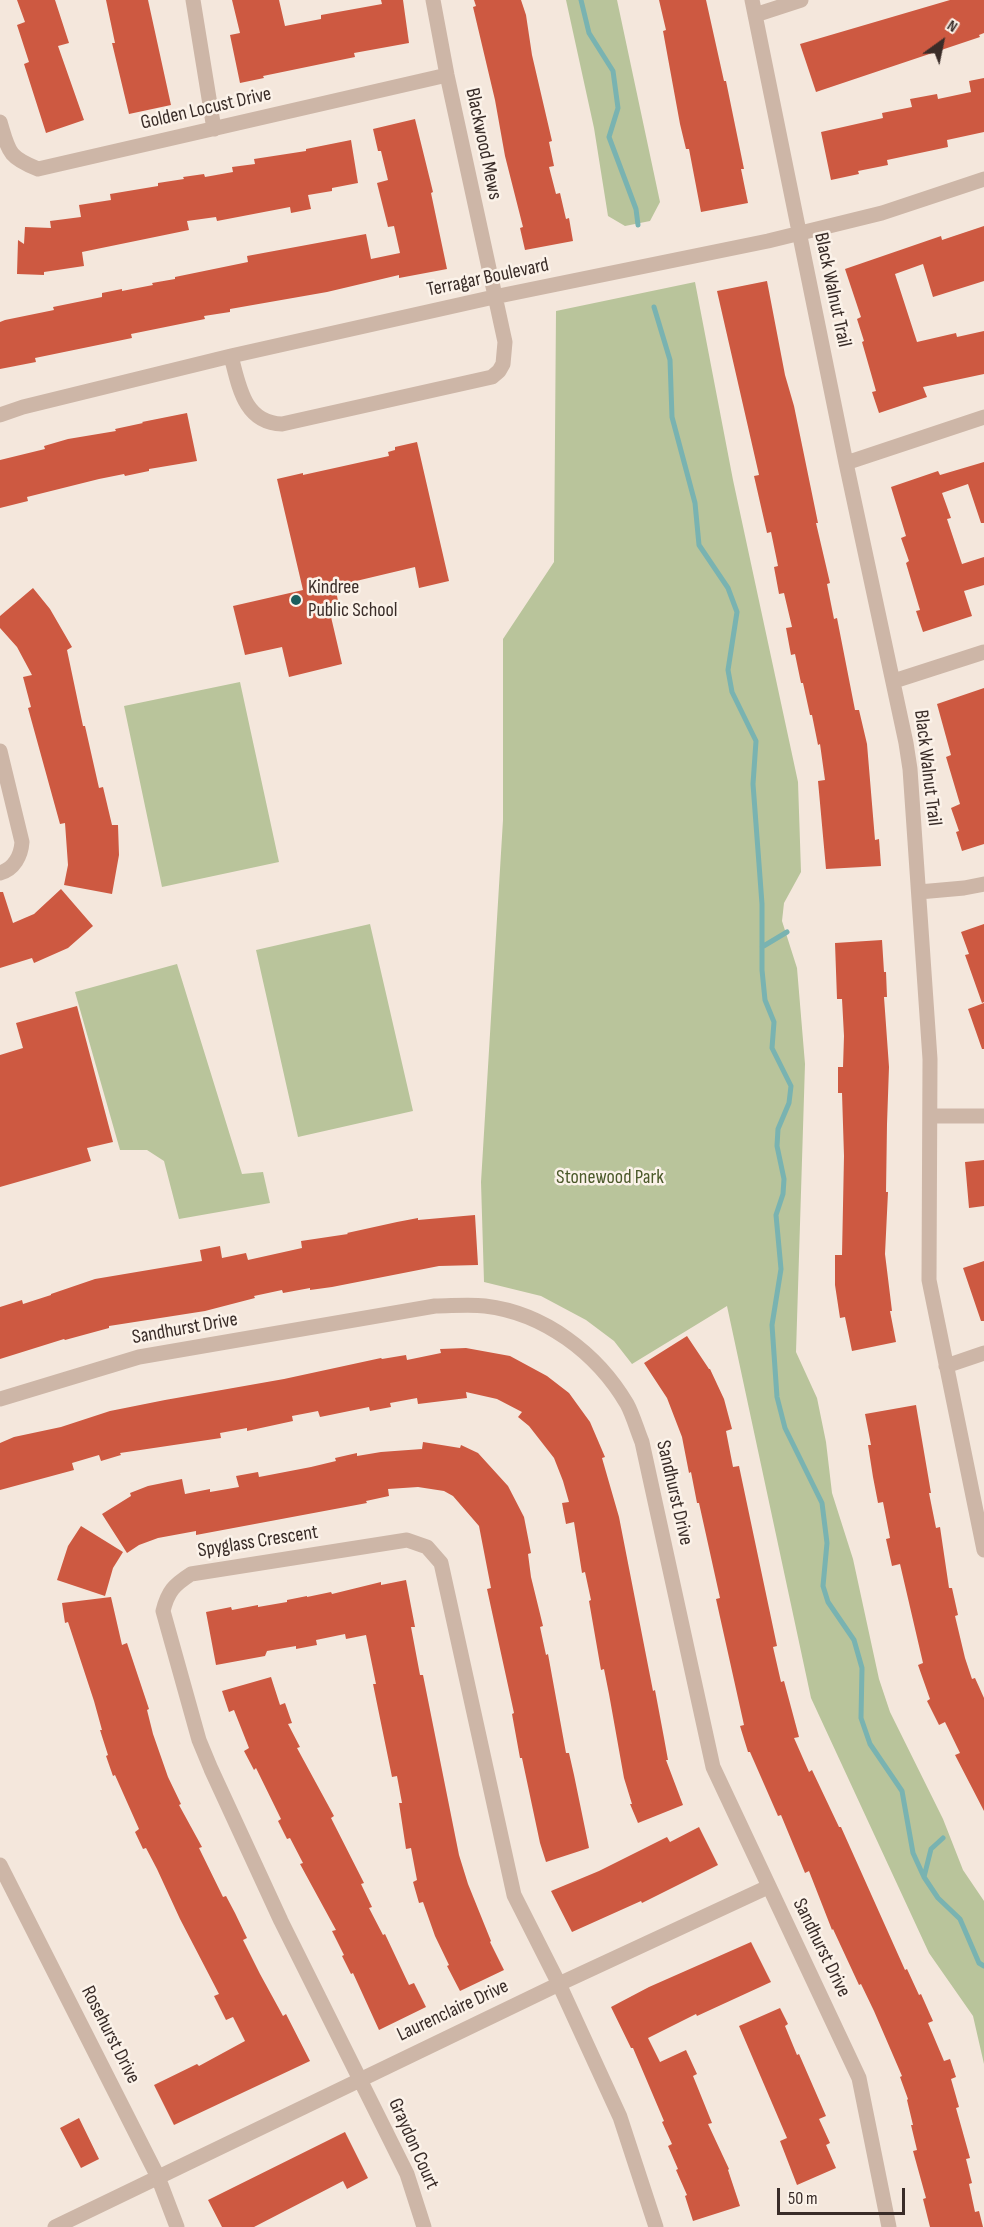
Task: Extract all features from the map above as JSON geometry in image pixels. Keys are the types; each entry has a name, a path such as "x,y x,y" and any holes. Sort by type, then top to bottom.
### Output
{"street":[{"path":"193,0 214,129"},
{"name":"Blackwood Mews","path":"231,356 239,388 249,409 257,417 274,424 492,377 499,372 506,352 502,324 494,297 433,0"},
{"path":"753,8 801,0"},
{"name":"Black Walnut Trail","path":"753,8 798,234 894,681 910,769 930,1059 929,1280 984,1550"},
{"name":"Golden Locust Drive","path":"0,122 8,151 20,162 38,169 447,75"},
{"name":"Terragar Boulevard","path":"0,415 23,407 231,356 494,297 798,234 882,213 984,179"},
{"path":"846,463 984,417"},
{"path":"894,681 984,652"},
{"path":"0,751 22,842 19,856 14,864 0,873"},
{"path":"919,892 984,884"},
{"path":"930,1116 984,1116"},
{"name":"Sandhurst Drive","path":"0,1399 139,1357 435,1306 484,1306 516,1313 572,1340 604,1373 627,1404 642,1442 713,1767 860,2078 889,2227"},
{"path":"946,1365 984,1353"},
{"name":"Spyglass Crescent","path":"360,2079 281,1921 199,1740 163,1611 167,1595 179,1582 191,1574 407,1540 427,1547 436,1557 441,1563 508,1876 514,1895 559,1984"},
{"name":"Rosehurst Drive","path":"0,1864 159,2177 177,2227"},
{"name":"Laurenclaire Drive","path":"55,2227 559,1984 768,1887"},
{"path":"559,1984 620,2117 656,2227"},
{"name":"Graydon Court","path":"360,2079 407,2175 424,2227"}],"green space":[{"path":"566,0 617,0 660,202 650,221 625,226 608,216 594,128"},
{"name":"Stonewood Park","path":"695,282 733,480 798,782 801,872 784,903 782,921 797,968 805,1064 796,1352 817,1398 826,1442 832,1493 853,1559 879,1679 890,1712 943,1819 963,1870 984,1901 984,2064 973,2016 929,1953 811,1698 727,1306 632,1364 614,1341 586,1320 541,1296 484,1282 481,1182 503,820 503,639 554,562 556,311"},
{"path":"240,682 279,862 162,887 124,706"},
{"path":"370,924 413,1111 298,1137 256,950"},
{"path":"177,964 242,1174 263,1172 270,1203 179,1219 164,1161 147,1150 120,1150 75,992"}],"building":[{"path":"17,0 55,0 69,43 58,46 84,120 46,133 24,64 29,62 17,25 25,22"},
{"path":"106,0 148,0 171,105 129,114 112,43 115,43"},
{"path":"232,0 279,0 285,26 321,19 321,15 382,4 381,0 403,0 409,43 354,53 355,57 240,83 230,35 240,33"},
{"path":"474,0 521,0 552,141 549,142 554,166 549,167 556,194 560,193 566,219 569,218 573,241 525,250 520,228 523,227 505,156 495,100 473,7 476,6"},
{"path":"659,0 706,0 724,81 726,81 744,169 741,169 748,203 701,212 689,149 686,149 680,124 663,31 666,30"},
{"path":"950,0 984,0 984,33 979,35 980,37 816,92 800,44"},
{"path":"984,78 984,132 947,140 948,147 887,160 888,165 858,171 859,174 831,180 821,132 883,118 882,113 912,107 910,99 937,94 938,99 971,92 969,81"},
{"path":"415,119 433,192 431,193 447,269 399,278 399,275 327,292 230,309 230,312 204,316 205,319 131,334 132,338 35,358 36,362 0,369 0,322 5,320 102,297 102,293 153,285 152,283 175,279 175,277 248,262 247,256 366,234 371,259 400,253 394,226 388,227 377,183 388,180 373,129"},
{"path":"351,140 358,183 308,195 311,209 291,213 290,207 217,221 216,217 187,221 189,230 82,252 84,266 44,272 44,275 17,274 18,240 24,244 25,227 51,228 50,221 81,217 79,205 111,200 110,194 158,186 158,183 184,179 183,177 204,174 205,177 233,172 232,167 255,164 254,159 306,151 306,149"},
{"path":"984,226 984,281 933,297 923,264 895,274 917,342 956,333 957,337 984,331 984,374 923,387 927,397 879,413 872,392 876,391 857,319 861,317 845,269 941,236 942,240"},
{"path":"767,281 830,583 827,584 834,619 837,618 855,710 859,710 867,744 875,840 879,839 881,866 826,869 818,781 825,780 820,744 818,745 795,654 791,655 786,628 792,627 784,593 779,594 774,567 778,566 771,532 767,533 754,476 759,475 717,291"},
{"path":"187,413 197,461 99,479 27,497 28,501 0,508 0,460 45,449 44,446 68,439 116,431 115,429 142,422"},
{"path":"417,442 449,581 419,588 415,567 335,586 338,601 328,604 342,664 289,677 282,647 245,655 233,606 303,590 277,479 389,456 388,452 395,450 395,447"},
{"path":"984,462 984,523 981,523 968,484 942,493 951,518 947,519 962,564 984,557 984,585 964,591 972,616 923,632 916,611 920,610 906,563 909,561 901,538 906,536 891,487 938,471 940,475"},
{"path":"33,588 50,609 72,647 67,650 99,788 103,787 112,825 118,825 119,855 112,894 64,885 68,865 65,823 60,824 28,708 31,707 23,677 32,675 17,647 0,628 0,616"},
{"path":"984,688 984,844 962,851 956,832 959,831 951,808 960,804 946,757 951,755 937,704"},
{"path":"61,889 93,926 68,948 34,963 32,958 0,968 0,892 3,892 13,923 34,914"},
{"path":"984,924 984,1002 982,1003 965,955 969,954 961,932"},
{"path":"882,940 884,972 886,972 887,997 884,997 889,1067 885,1254 892,1311 890,1311 896,1342 852,1351 845,1317 840,1318 835,1285 835,1255 842,1255 844,1156 842,1093 838,1093 838,1067 843,1067 844,1036 842,999 837,999 835,943"},
{"path":"984,1003 984,1049 982,1049 968,1009"},
{"path":"77,1006 113,1142 87,1148 91,1161 0,1187 0,1055 23,1048 16,1023"},
{"path":"984,1160 984,1206 969,1208 965,1162"},
{"path":"475,1215 478,1265 439,1266 332,1287 283,1293 282,1290 205,1311 109,1326 109,1328 0,1359 0,1307 22,1300 23,1304 95,1279 202,1261 200,1250 220,1246 222,1258 246,1253 248,1260 302,1248 301,1241 348,1234 418,1218 418,1220"},
{"path":"984,1261 984,1321 981,1321 963,1268"},
{"path":"687,1336 710,1369 724,1399 732,1429 726,1431 733,1467 739,1466 777,1646 773,1647 781,1682 784,1681 799,1737 794,1738 809,1772 812,1770 841,1827 905,1970 907,1969 919,1995 921,1994 933,2021 928,2023 944,2061 950,2059 956,2077 951,2079 959,2107 956,2108 970,2158 966,2159 972,2183 969,2184 975,2212 979,2211 983,2227 930,2227 923,2199 926,2198 913,2151 917,2150 908,2099 900,2077 902,2076 874,2011 832,1930 809,1871 805,1873 781,1815 778,1816 750,1752 748,1752 740,1726 744,1725 716,1599 720,1598 682,1437 667,1398 644,1363"},
{"path":"466,1348 510,1356 547,1376 569,1393 590,1422 605,1457 602,1458 619,1517 653,1691 655,1690 668,1760 666,1760 683,1805 638,1823 630,1804 632,1804 624,1778 604,1669 601,1670 589,1601 591,1600 585,1572 582,1573 574,1522 566,1524 562,1503 569,1502 563,1481 554,1458 529,1426 518,1417 522,1412 497,1399 466,1392 467,1398 418,1404 417,1398 390,1403 391,1407 370,1411 369,1407 320,1417 318,1411 292,1416 293,1421 247,1431 247,1428 220,1433 221,1438 120,1453 121,1455 101,1461 99,1455 72,1463 74,1470 0,1490 0,1443 14,1437 61,1427 110,1411 165,1400 284,1379 381,1358 406,1355 407,1360 441,1353 440,1349"},
{"path":"916,1405 931,1493 929,1493 936,1528 940,1527 949,1588 952,1588 958,1615 955,1616 972,1679 975,1678 984,1698 984,1811 955,1755 960,1753 945,1722 939,1725 927,1701 930,1699 918,1665 923,1663 900,1564 892,1566 886,1539 890,1538 883,1502 878,1503 873,1477 868,1445 871,1445 865,1414"},
{"path":"423,1442 460,1448 461,1445 478,1453 508,1486 524,1517 531,1553 528,1554 531,1577 543,1626 540,1627 546,1655 548,1654 566,1753 569,1753 589,1848 546,1862 522,1758 520,1758 512,1714 514,1713 487,1589 491,1588 479,1526 453,1496 444,1491 418,1487 388,1489 389,1496 366,1501 367,1503 196,1535 196,1531 158,1538 139,1545 127,1553 102,1514 131,1496 130,1493 148,1486 182,1479 185,1494 210,1489 210,1492 239,1487 236,1476 258,1472 259,1477 336,1461 335,1458 357,1453 357,1456 422,1449"},
{"path":"81,1526 123,1552 113,1568 105,1596 57,1580 68,1546"},
{"path":"406,1580 415,1627 411,1627 420,1675 423,1675 459,1855 490,1942 504,1970 460,1991 447,1966 449,1965 435,1936 423,1902 419,1903 413,1882 417,1880 411,1848 406,1849 397,1776 392,1777 373,1684 376,1684 366,1635 346,1639 345,1634 316,1640 317,1645 267,1651 265,1656 216,1665 206,1612 231,1607 232,1610 258,1605 258,1607 307,1596 331,1592 332,1594 381,1582 381,1585"},
{"path":"111,1597 122,1645 127,1643 149,1709 147,1710 153,1734 168,1777 181,1804 179,1805 202,1847 199,1848 223,1897 226,1896 247,1938 243,1940 260,1974 283,2016 286,2014 310,2061 174,2125 154,2085 197,2064 199,2066 245,2041 233,2017 226,2020 214,1996 219,1994 157,1869 146,1848 143,1849 135,1832 139,1829 115,1775 113,1776 106,1756 108,1755 94,1701 68,1622 65,1623 62,1603"},
{"path":"271,1677 280,1705 285,1703 292,1723 288,1724 300,1747 297,1748 334,1816 331,1818 364,1883 361,1884 372,1907 369,1908 383,1935 385,1934 409,1985 414,1983 426,2007 379,2030 353,1973 351,1974 342,1956 344,1955 332,1931 336,1930 300,1864 303,1863 290,1838 287,1839 278,1821 281,1819 256,1768 254,1770 244,1751 249,1748 234,1710 229,1712 222,1691"},
{"path":"699,1827 718,1865 642,1903 641,1901 572,1932 551,1891 599,1871 667,1837 670,1842"},
{"path":"751,1942 771,1982 697,2016 696,2014 648,2038 660,2062 686,2050 697,2074 693,2076 712,2123 708,2124 729,2169 740,2206 693,2221 685,2196 687,2195 668,2146 672,2144 662,2122 664,2121 633,2048 611,2007 649,1987"},
{"path":"780,2008 788,2024 785,2026 797,2055 799,2054 826,2116 819,2119 830,2143 826,2145 836,2168 797,2185 780,2141 787,2138 739,2026"},
{"path":"79,2118 99,2159 81,2168 60,2128"},
{"path":"345,2132 368,2178 347,2189 343,2181 254,2227 222,2227 208,2200"}],"waterway":[{"path":"581,0 589,33 613,71 618,108 609,137 636,209 638,225"},
{"path":"654,307 670,360 672,417 695,503 699,545 728,588 737,612 728,670 732,692 756,741 753,784 762,904 762,970 765,1000 774,1022 772,1048 791,1086 789,1103 778,1129 777,1146 784,1179 783,1194 776,1215 781,1269 772,1325 777,1397 785,1428 822,1503 827,1543 823,1586 828,1602 854,1640 862,1668 861,1718 870,1744 902,1791 913,1853 924,1877 938,1898 960,1919 979,1963 984,1966"},
{"path":"762,947 787,932"},
{"path":"924,1877 931,1849 943,1838"}],"place":[{"name":"Kindree Public School","path":"296,600"}]}
